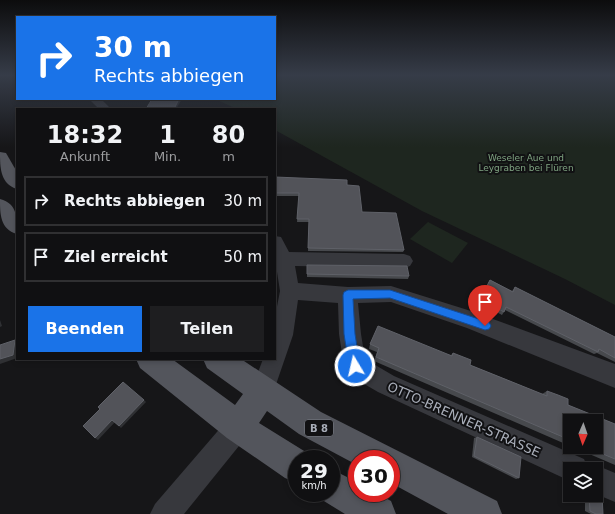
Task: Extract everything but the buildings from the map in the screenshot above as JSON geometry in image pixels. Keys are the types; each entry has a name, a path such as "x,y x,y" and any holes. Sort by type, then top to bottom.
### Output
{"main road":[{"path":"0,157 8,172 16,182"},
{"path":"0,205 16,226"},
{"path":"151,360 238,426 288,460"},
{"name":"B 8","path":"218,360 310,423 362,450"},
{"path":"238,426 263,391"},
{"path":"400,470 484,514"},
{"path":"340,491 378,514"}],"street":[{"path":"96,100 104,108"},
{"path":"276,353 282,335 290,291 280,251 404,261"},
{"path":"290,291 348,295 390,294 471,320 615,376"},
{"name":"OTTO-BRENNER-STRASSE","path":"348,295 350,334 355,366 386,384 563,464"},
{"path":"263,391 274,360"},
{"path":"164,514 238,426"},
{"path":"603,482 615,488"}],"green space":[{"name":"Weseler Aue und Leygraben bei Flüren","path":"615,99 615,305 565,279 422,211 276,131 276,108 235,108 217,100"},
{"path":"428,222 468,243 452,263 410,239"}],"route":[{"path":"355,366 350,334 348,295 372,293 390,294 471,320 485,326"}]}
